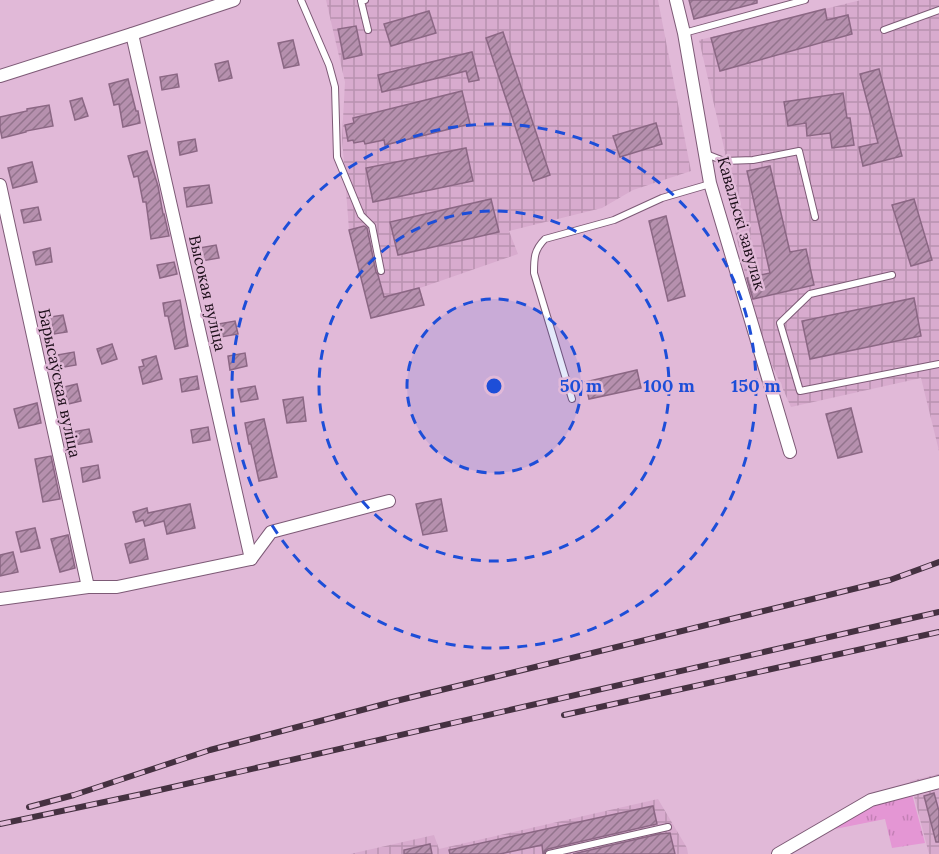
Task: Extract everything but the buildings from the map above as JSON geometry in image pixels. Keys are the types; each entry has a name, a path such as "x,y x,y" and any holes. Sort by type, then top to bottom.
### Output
{"street":[{"path":"0,76 234,0"},
{"name":"Кавальскі завулак","path":"676,0 684,33 710,183 790,452"},
{"name":"Высокая вуліца","path":"132,34 251,559"},
{"name":"Барысаўская вуліца","path":"0,185 88,587"},
{"path":"0,598 88,587 117,587 251,559 270,532 389,501"},
{"path":"778,854 871,800 939,782"}],"lane":[{"path":"301,0 329,65 335,87 337,158 360,215 372,226 381,271"},
{"path":"365,0 361,1 368,30"},
{"path":"684,33 805,0"},
{"path":"884,30 939,10"},
{"path":"705,154 723,161 753,159 799,151 815,217"},
{"path":"572,399 534,273 534,259 538,246 545,239 614,220 662,198 710,183"},
{"path":"892,275 810,294 780,323 800,391 939,364"},
{"path":"549,854 669,827"}],"shaded area":[{"path":"326,0 658,0 691,171 633,190 602,208 509,231 518,254 420,288 424,305 371,318 349,230 342,138 345,82"},
{"path":"861,0 939,0 939,451 921,378 791,407 767,354 751,299 722,176 725,152 699,40"},
{"path":"939,774 939,854 929,854 910,781"},
{"path":"658,799 687,848 688,854 350,854 434,835 439,849"}],"green space":[{"path":"912,794 925,843 892,848 885,819 835,829 834,826 861,809"}],"railway":[{"path":"29,807 74,795 210,750 396,701 890,580 939,562"},
{"path":"0,824 142,794 939,612"},
{"path":"564,715 939,632"}]}
